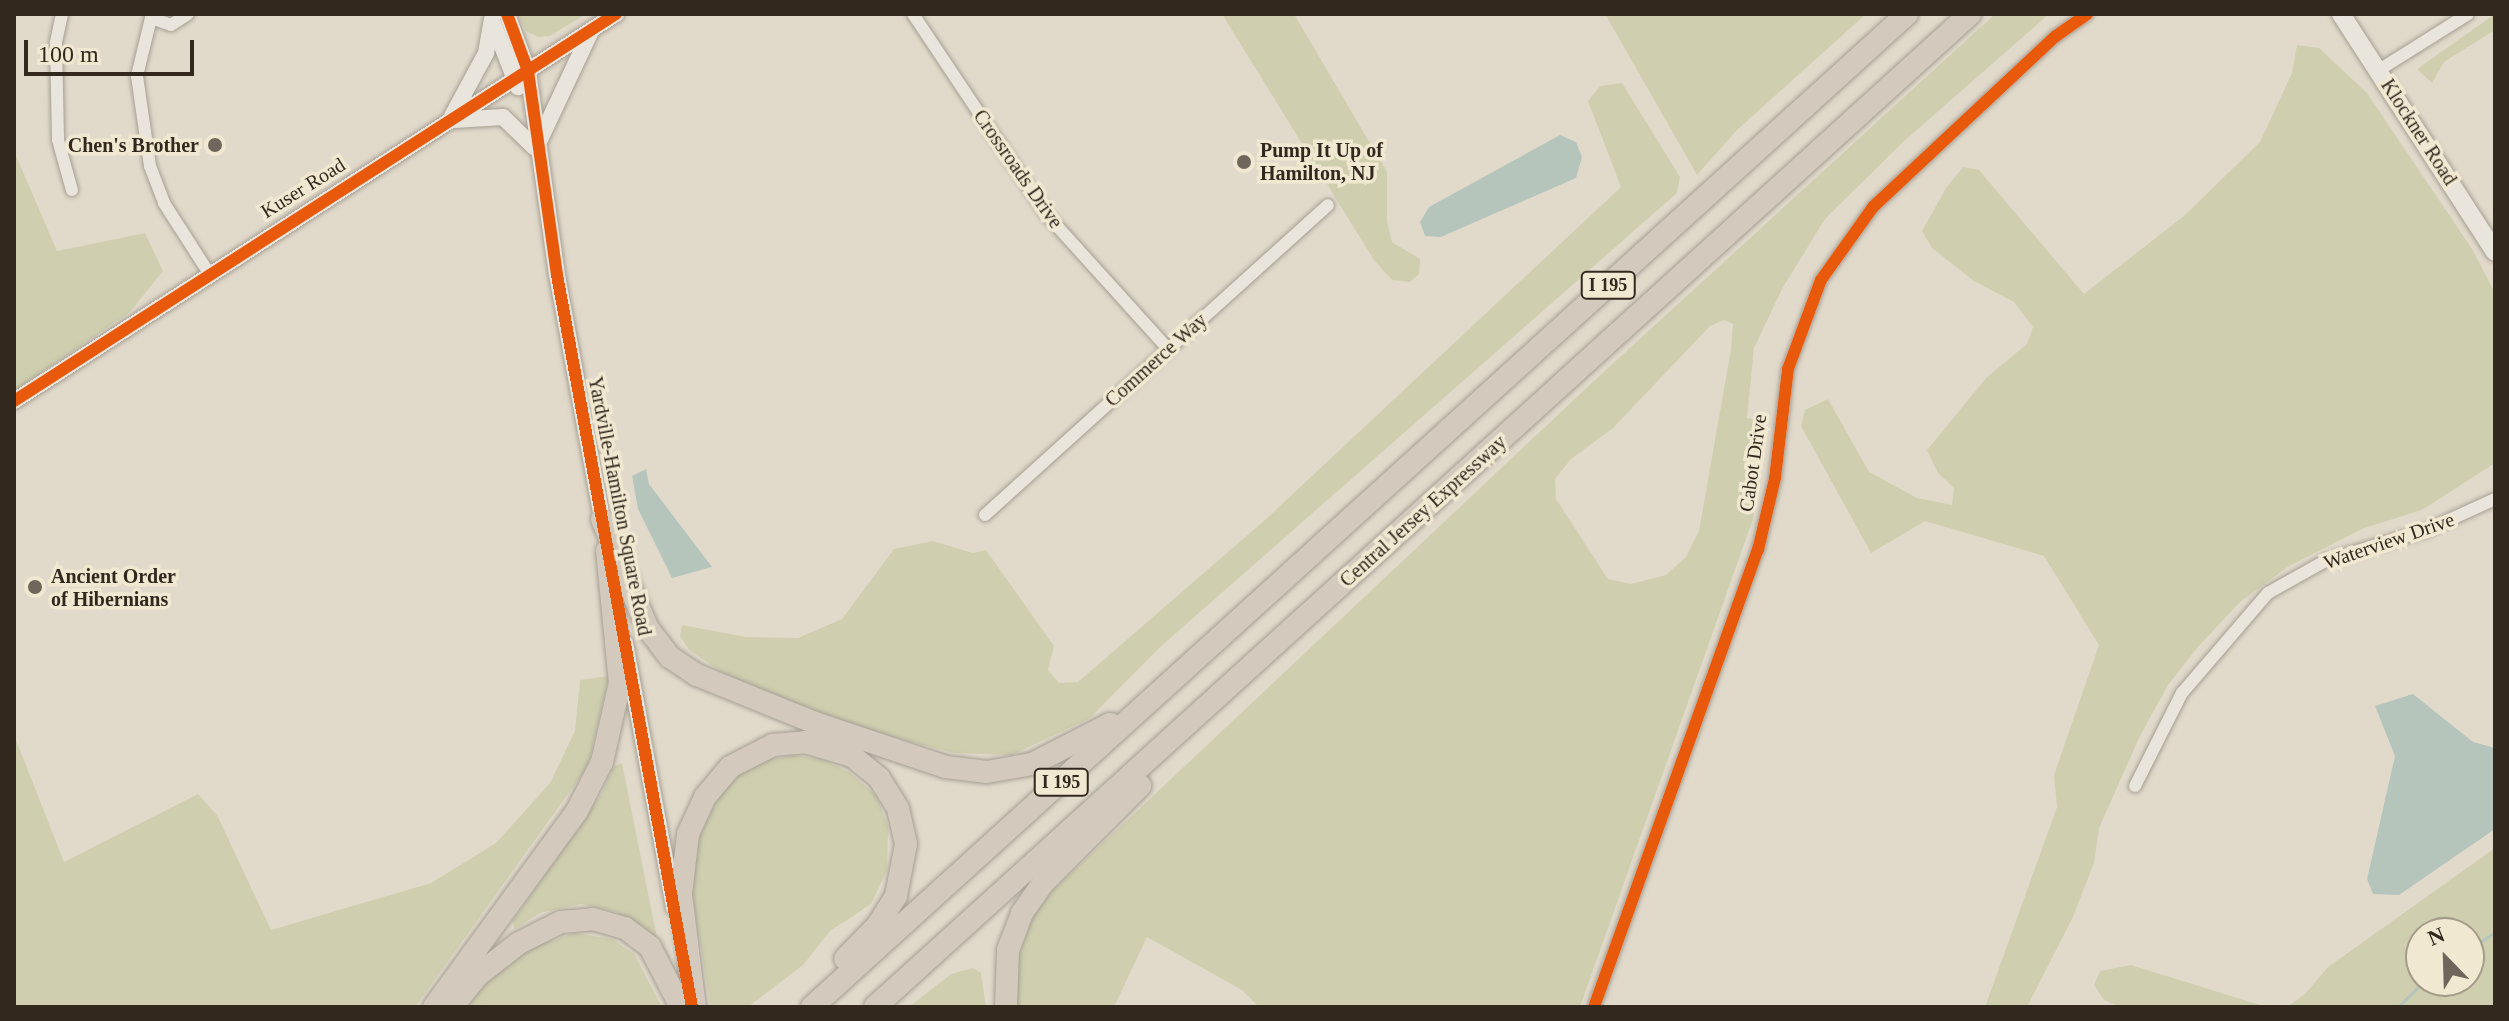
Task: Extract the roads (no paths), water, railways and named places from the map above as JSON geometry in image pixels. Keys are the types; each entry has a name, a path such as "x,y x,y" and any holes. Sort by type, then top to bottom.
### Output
{"highway":[{"name":"I 195","path":"812,1007 1907,14"},
{"name":"Central Jersey Expressway","path":"875,1007 1970,14"},
{"path":"603,523 647,627 685,668 815,723 946,767 976,771 1032,764 1116,720 1310,556"},
{"path":"434,1007 577,811 602,762 617,710 620,655 603,523"},
{"path":"1006,1007 1008,950 1033,896 1338,588"},
{"path":"693,1007 681,874 696,814 716,781 739,759 773,745 805,742 852,756 879,778 898,809 906,844 903,877 888,911 799,1007"},
{"path":"452,1007 478,975 519,943 561,922 585,919 625,928 650,947 681,1007"}],"main road":[{"name":"Klockner Road","path":"2341,14 2495,252"}],"street":[{"path":"62,14 56,43 58,140 72,190"},
{"path":"188,14 171,25 152,16 137,76 150,166 164,203 209,273"},
{"name":"Kuser Road","path":"14,401 616,14"},
{"name":"Crossroads Drive","path":"913,14 1040,206 1168,349"},
{"name":"Cabot Drive","path":"1594,1007 1758,550 1775,478 1788,369 1821,280 1873,207 2087,14"},
{"path":"2379,70 2468,14"},
{"path":"449,121 486,53 496,16"},
{"name":"Yardville-Hamilton Square Road","path":"496,16 521,76 529,106 693,1007"},
{"path":"449,121 503,117 536,148 592,30"},
{"name":"Commerce Way","path":"985,515 1328,205"},
{"name":"Waterview Drive","path":"2135,786 2182,693 2268,593 2327,560 2465,515 2495,499"},
{"name":"Waterview Drive","path":"2465,515 2495,511"}],"waterway":[{"path":"2485,939 2495,932"},
{"path":"2398,1007 2408,997"}],"place":[{"name":"Chen's Brother","path":"215,145"},
{"name":"Pump It Up of Hamilton, NJ","path":"1244,162"},
{"name":"Ancient Order of Hibernians","path":"35,587"}]}
